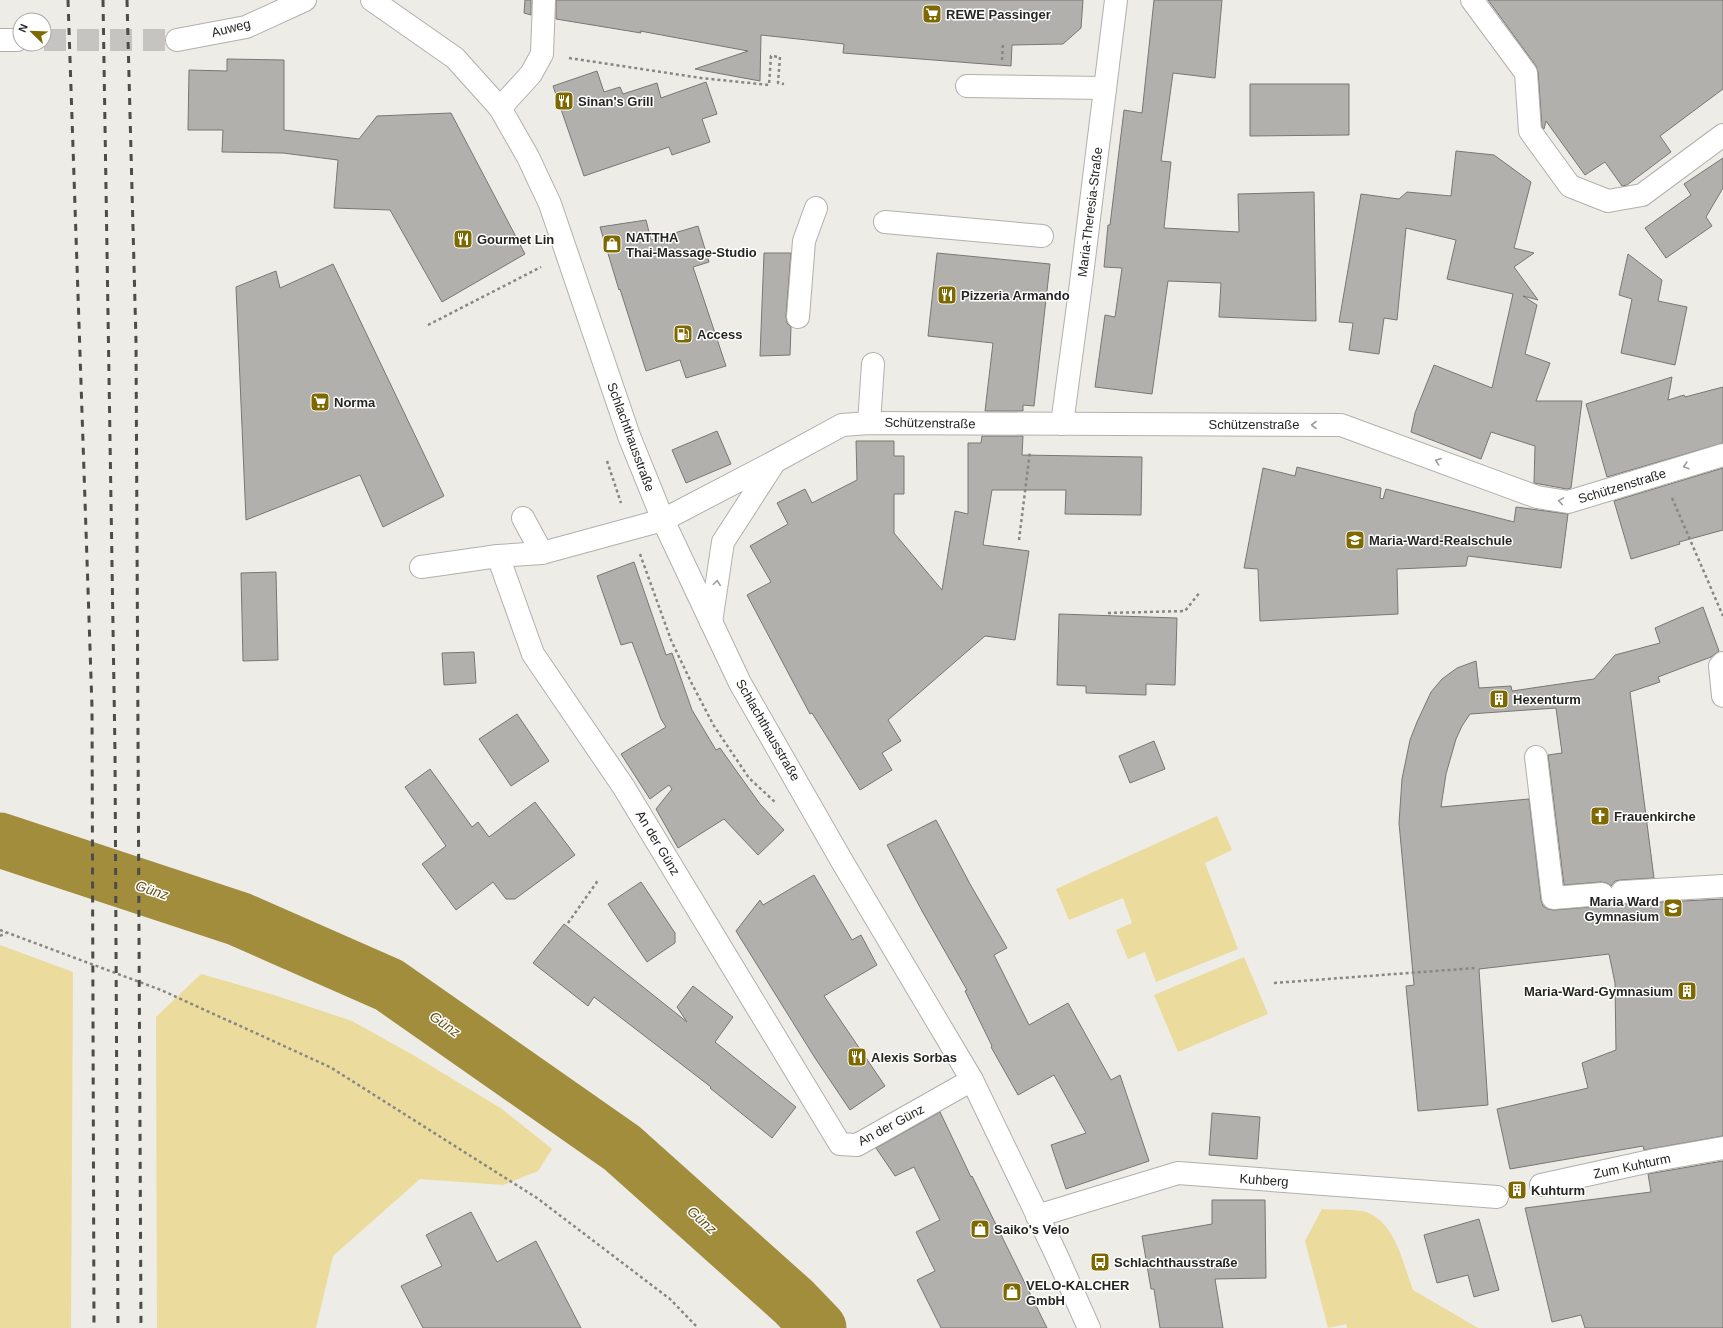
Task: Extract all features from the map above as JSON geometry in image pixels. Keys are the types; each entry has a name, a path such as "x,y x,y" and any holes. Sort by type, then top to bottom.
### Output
{"street":[{"name":"Auweg","path":"177,40 246,27 305,0"},
{"name":"Schlachthausstraße","path":"372,0 455,58 500,108 528,157 550,204 629,436 663,520 740,683 843,863 972,1080 1089,1328"},
{"path":"500,108 531,74 542,54 544,0"},
{"name":"Maria-Theresia-Straße","path":"1062,424 1116,0"},
{"path":"1472,0 1526,73 1530,131 1570,186 1608,202 1642,196 1723,135"},
{"path":"967,86 1105,88"},
{"path":"798,317 804,240 816,208"},
{"path":"885,222 1042,236"},
{"path":"868,423 874,364"},
{"name":"Schützenstraße","path":"663,520 774,462 842,424 1341,425 1537,497 1568,502 1723,455"},
{"name":"Schützenstraße","path":"711,622 723,542 774,462"},
{"path":"523,518 542,553"},
{"path":"421,567 498,556 542,553 663,520"},
{"name":"An der Günz","path":"498,556 533,654 623,786 840,1144 857,1145 972,1080"},
{"path":"1721,664 1723,696"},
{"path":"1536,757 1553,898 1723,886"},
{"name":"Zum Kuhturm","path":"1541,1185 1655,1160 1723,1148"},
{"name":"Kuhberg","path":"1037,1216 1178,1173 1497,1197"}],"path":[{"path":"542,54 701,78 769,85 771,56 780,57 778,83 784,84"},
{"path":"428,325 541,267"},
{"path":"1020,540 1030,460 1031,424"},
{"path":"607,461 671,640 690,682 711,720 749,778 780,808"},
{"path":"1662,473 1723,616"},
{"path":"1108,613 1185,611 1200,592"},
{"path":"568,923 599,879"},
{"path":"0,930 161,990 330,1067 537,1198 670,1299 698,1328"},
{"path":"0,936 6,932"},
{"path":"1274,983 1476,968"}],"shaded area":[{"path":"1217,816 1232,850 1205,863 1238,949 1156,982 1145,952 1128,959 1116,930 1132,923 1123,898 1069,920 1056,889"},
{"path":"0,945 73,972 71,1328 0,1328"},
{"path":"1244,957 1268,1014 1178,1052 1154,995"},
{"path":"201,974 271,994 352,1021 413,1055 502,1109 552,1149 538,1171 503,1185 420,1179 333,1256 316,1328 157,1328 156,1017"},
{"path":"1322,1209 1362,1211 1376,1217 1385,1225 1397,1245 1413,1290 1478,1328 1347,1328 1346,1324 1328,1328 1305,1241"}],"building":[{"path":"525,0 531,0 531,15 524,13"},
{"path":"556,0 1083,0 1081,28 1063,44 1012,45 1011,66 843,53 844,44 761,35 760,81 695,69 748,51 640,31 641,33 556,19"},
{"path":"1154,0 1222,0 1215,78 1173,73 1161,161 1171,162 1164,228 1239,232 1238,194 1314,192 1316,321 1219,317 1221,283 1168,281 1152,394 1095,387 1105,315 1115,317 1122,268 1104,267 1108,225 1110,225 1124,110 1142,113"},
{"path":"1488,0 1723,0 1723,89 1660,136 1671,152 1627,185 1622,186 1605,162 1585,175 1546,121 1544,129 1542,127 1538,72 1536,66"},
{"path":"227,59 284,60 284,130 359,139 377,116 451,113 525,254 442,302 390,210 334,208 338,160 283,153 222,152 223,130 188,130 189,70 227,71"},
{"path":"597,71 604,92 620,87 623,94 657,83 661,98 706,82 717,114 702,119 710,142 672,155 669,147 584,176 553,86"},
{"path":"1250,84 1349,84 1349,135 1250,136"},
{"path":"1456,151 1494,155 1531,182 1514,248 1534,253 1514,267 1538,300 1523,296 1537,305 1525,354 1550,363 1536,401 1582,401 1571,488 1567,489 1534,483 1535,446 1491,432 1481,459 1411,432 1415,413 1434,365 1492,388 1513,294 1447,279 1456,240 1406,228 1397,320 1384,318 1379,354 1349,350 1353,323 1339,322 1361,194 1399,199 1407,192 1451,196"},
{"path":"1723,158 1723,188 1706,217 1712,226 1666,258 1645,228 1691,195 1684,184"},
{"path":"646,220 651,240 698,226 709,262 693,267 726,366 686,378 680,360 646,371 600,227"},
{"path":"764,253 791,253 786,316 787,323 791,327 790,355 760,356"},
{"path":"937,253 1050,264 1034,406 1023,405 1023,411 985,411 993,343 928,336"},
{"path":"1628,254 1662,280 1658,301 1687,307 1675,365 1621,353 1632,299 1619,295"},
{"path":"333,264 444,496 383,527 360,475 246,520 236,287 276,271 280,288"},
{"path":"1672,377 1668,400 1723,387 1723,443 1607,477 1586,404"},
{"path":"717,431 731,464 686,483 672,450"},
{"path":"982,436 1023,436 1022,455 1142,457 1141,515 1065,514 1066,490 992,490 983,545 1029,551 1015,640 985,636 888,720 901,741 882,753 892,770 860,790 812,713 810,714 747,595 771,582 750,546 788,524 777,503 805,489 812,503 857,480 856,441 894,441 894,456 904,456 904,494 894,494 894,533 942,590 955,511 968,514 968,443 981,443"},
{"path":"1297,467 1381,488 1380,498 1383,499 1386,489 1514,522 1516,507 1568,514 1561,568 1468,556 1466,566 1397,569 1398,614 1260,621 1258,569 1244,568 1263,468 1295,476"},
{"path":"1723,468 1723,530 1679,542 1680,544 1631,559 1614,501"},
{"path":"634,562 666,655 672,653 692,710 716,750 720,748 760,804 784,830 758,855 724,819 678,848 656,809 672,789 669,785 650,799 621,754 666,727 661,719 632,642 621,645 597,576"},
{"path":"276,572 278,660 243,661 241,573"},
{"path":"1703,607 1719,651 1711,657 1658,677 1660,682 1630,692 1654,878 1615,881 1611,886 1607,883 1601,882 1564,885 1548,755 1562,753 1556,708 1470,714 1456,739 1446,774 1441,807 1529,799 1541,900 1543,906 1548,909 1554,910 1603,906 1609,904 1613,900 1617,903 1623,904 1723,899 1723,1136 1644,1150 1643,1146 1510,1169 1497,1109 1588,1088 1582,1063 1616,1050 1615,983 1609,954 1479,969 1488,1105 1418,1111 1406,986 1414,985 1399,823 1402,779 1410,740 1431,692 1442,679 1457,668 1476,661 1479,688 1511,686 1512,691 1594,679 1615,655 1660,643 1655,628"},
{"path":"1059,614 1177,618 1175,685 1146,684 1146,695 1086,693 1086,686 1057,685"},
{"path":"474,652 476,683 444,685 442,653"},
{"path":"517,714 549,761 511,786 479,739"},
{"path":"1154,741 1165,769 1130,783 1119,756"},
{"path":"430,769 472,827 478,822 489,837 535,802 575,855 515,899 506,899 493,882 456,910 422,864 446,846 405,787"},
{"path":"936,820 970,884 1007,948 994,955 1029,1025 1068,1003 1111,1080 1120,1075 1149,1161 1066,1189 1051,1145 1086,1133 1054,1075 1018,1095 991,1047 992,1046 965,991 967,990 922,911 887,845"},
{"path":"814,875 852,940 861,935 877,965 824,996 885,1086 850,1110 815,1058 736,931 760,900 763,905"},
{"path":"641,882 675,933 675,943 647,962 608,904"},
{"path":"564,924 687,1022 677,1007 693,986 733,1017 715,1042 796,1107 772,1138 710,1088 711,1087 594,997 588,1006 533,963"},
{"path":"940,1112 1047,1328 941,1328 917,1280 935,1271 916,1232 940,1220 914,1167 895,1176 876,1148"},
{"path":"1212,1113 1260,1117 1257,1159 1209,1155"},
{"path":"1723,1161 1723,1328 1585,1328 1581,1315 1552,1322 1525,1208 1651,1192 1648,1174"},
{"path":"1212,1200 1265,1200 1266,1278 1215,1279 1223,1328 1160,1328 1154,1289 1151,1289 1142,1236 1212,1224"},
{"path":"471,1212 497,1262 536,1241 581,1328 423,1328 401,1286 442,1266 426,1235"},
{"path":"1479,1219 1499,1290 1474,1297 1468,1275 1437,1283 1424,1235"}],"waterway":[{"name":"Günz","path":"0,840 239,919 389,985 622,1148 794,1302 819,1328"}],"tunnel":[{"path":"52,40 177,40"}],"railway":[{"path":"68,0 92,707 94,1328"},
{"path":"103,0 115,752 118,1328"},
{"path":"127,0 136,341 141,1328"}],"place":[{"name":"REWE Passinger","path":"932,14"},
{"name":"Sinan's Grill","path":"564,101"},
{"name":"Gourmet Lin","path":"463,239"},
{"name":"NATTHA Thai-Massage-Studio","path":"612,244"},
{"name":"Pizzeria Armando","path":"947,295"},
{"name":"Access","path":"683,334"},
{"name":"Norma","path":"320,402"},
{"name":"Maria-Ward-Realschule","path":"1355,540"},
{"name":"Hexenturm","path":"1499,699"},
{"name":"Frauenkirche","path":"1600,816"},
{"name":"Maria Ward Gymnasium","path":"1673,908"},
{"name":"Maria-Ward-Gymnasium","path":"1687,991"},
{"name":"Alexis Sorbas","path":"857,1057"},
{"name":"Kuhturm","path":"1517,1190"},
{"name":"Saiko's Velo","path":"980,1229"},
{"name":"Schlachthausstraße","path":"1100,1262"},
{"name":"VELO-KALCHER GmbH","path":"1012,1292"}]}
